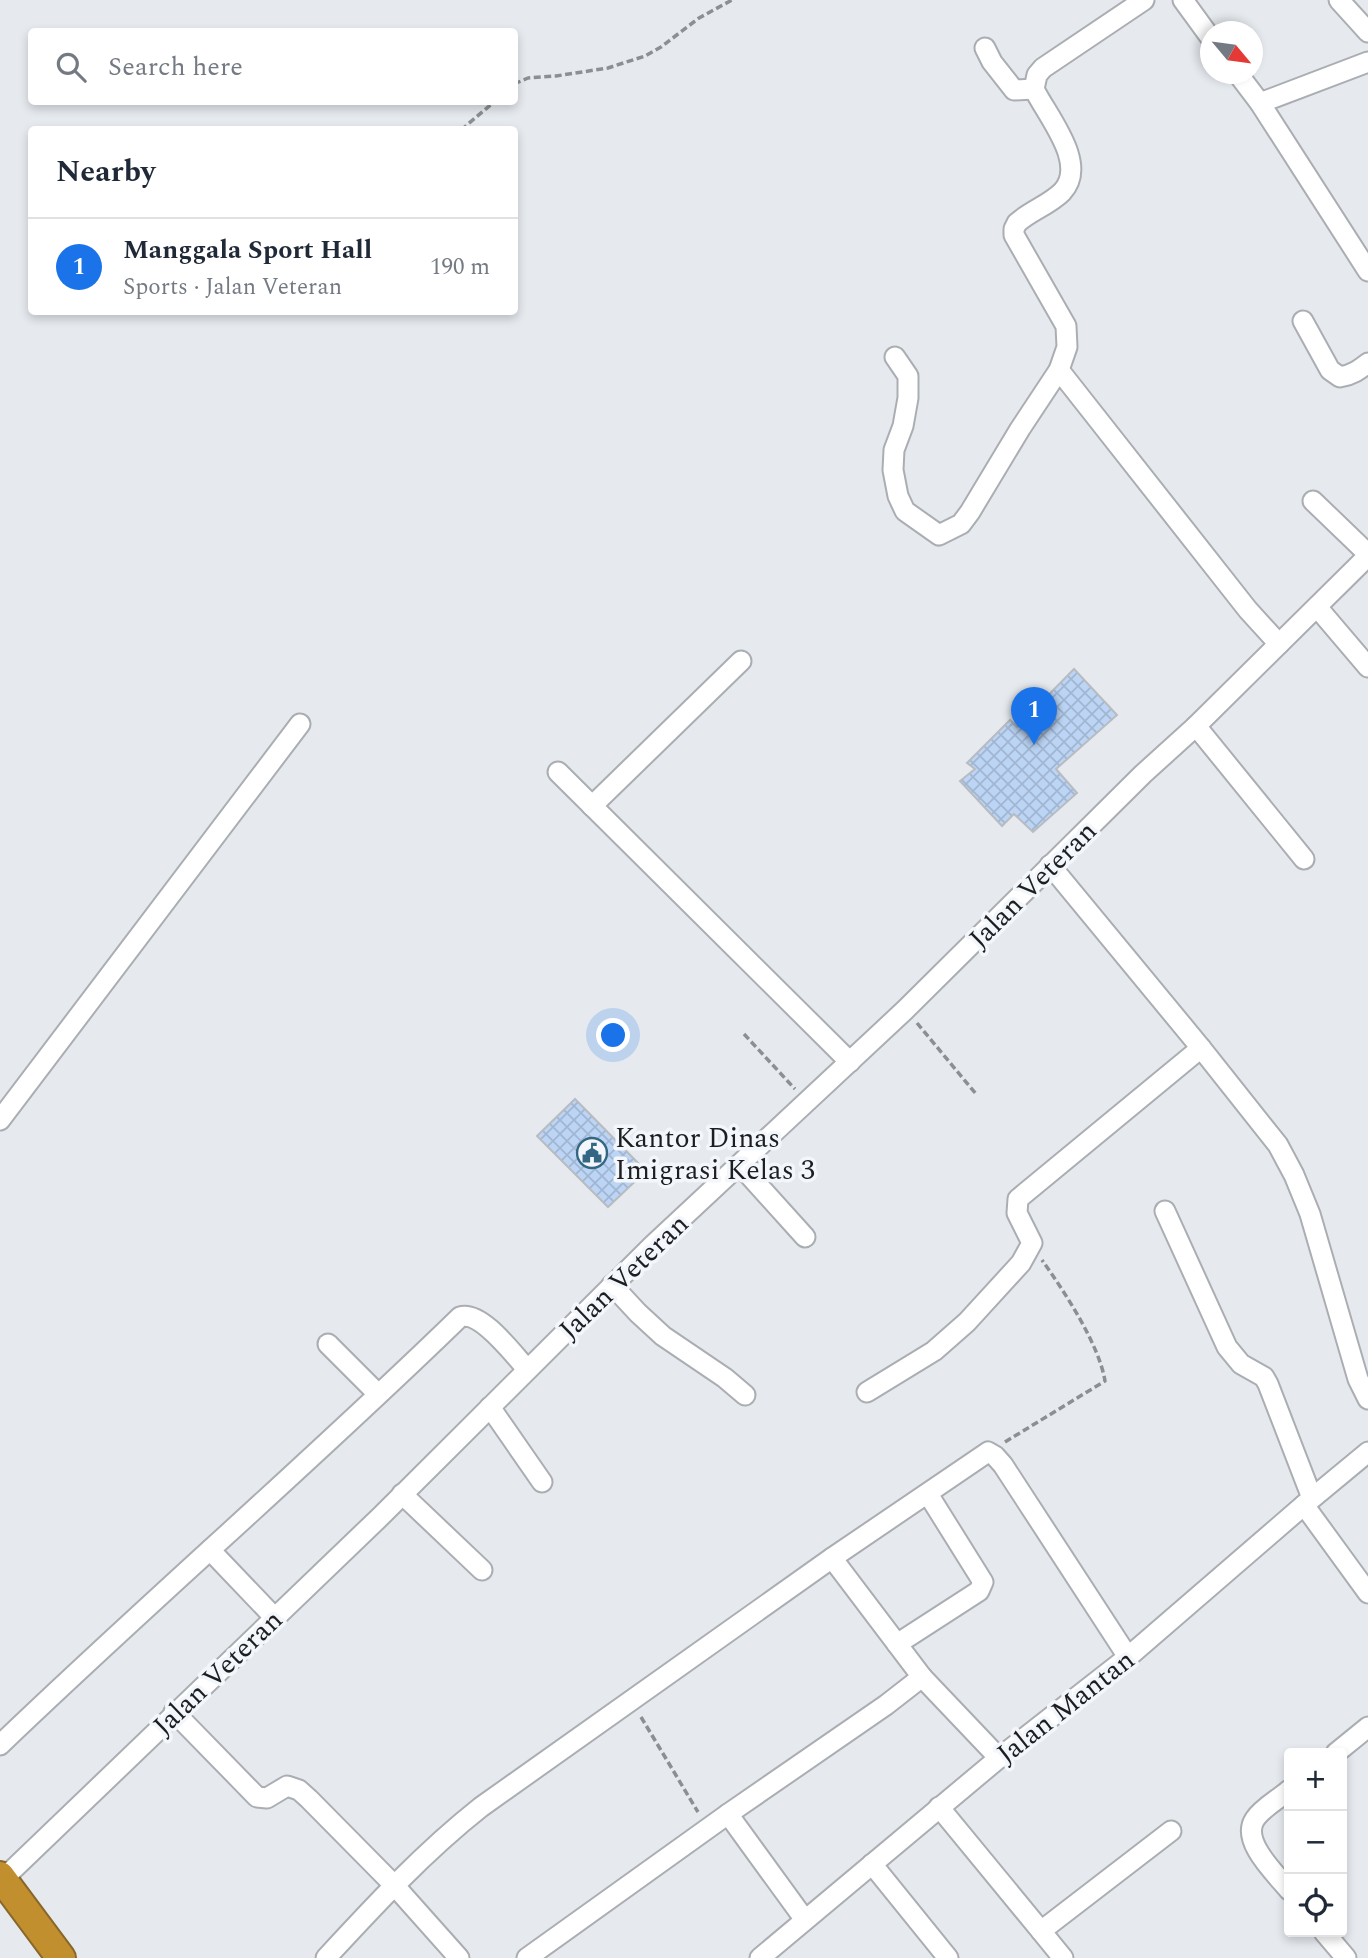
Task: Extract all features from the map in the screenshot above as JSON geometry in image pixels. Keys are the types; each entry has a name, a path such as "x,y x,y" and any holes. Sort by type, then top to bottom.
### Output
{"highway":[{"path":"1,1885 40,1958"},
{"path":"1,1885 61,1958"}],"street":[{"path":"895,357 908,376 908,398 903,426 894,450 892,470 898,496 905,511 939,535 961,524 1059,370 1067,347 1066,326 1014,235 1014,229 1021,219 1062,192 1072,175 1068,150 1034,89 1034,82 1043,68 1144,0"},
{"path":"1183,0 1200,23"},
{"path":"1339,0 1368,32"},
{"path":"985,48 992,62 1014,90 1034,89"},
{"path":"1260,103 1368,62"},
{"path":"1246,84 1368,271"},
{"path":"1303,321 1330,370 1340,377 1353,374 1368,363"},
{"path":"1059,370 1248,610 1279,644"},
{"path":"1313,500 1368,555"},
{"name":"Jalan Veteran","path":"1,1885 612,1285 905,1010 1368,555"},
{"path":"1317,607 1368,667"},
{"path":"592,806 741,661"},
{"path":"0,1120 300,724"},
{"path":"1196,726 1304,859"},
{"path":"558,772 849,1062"},
{"path":"1050,865 1278,1145 1310,1214 1359,1378 1368,1399"},
{"path":"867,1392 934,1351 986,1304 1021,1263 1032,1247 1031,1239 1017,1213 1018,1199 1201,1048"},
{"path":"740,1165 805,1237"},
{"path":"1165,1211 1227,1347 1241,1364 1264,1377 1268,1384 1308,1502 1368,1593"},
{"path":"612,1285 663,1336 725,1378 745,1395"},
{"path":"0,1745 294,1475 460,1317 466,1315 482,1321 527,1369"},
{"path":"328,1344 378,1394"},
{"path":"490,1407 542,1482"},
{"path":"326,1958 394,1885 473,1813 832,1558 988,1452 1003,1465 1128,1657"},
{"name":"Jalan Mantan","path":"760,1958 939,1807 1128,1657 1368,1452"},
{"path":"402,1494 482,1570"},
{"path":"897,1644 979,1591 983,1582 928,1494"},
{"path":"210,1550 274,1617"},
{"path":"832,1558 922,1677 999,1758"},
{"path":"527,1958 922,1677"},
{"path":"174,1713 257,1797 267,1798 288,1787 299,1790 394,1885 460,1958"},
{"path":"1342,1748 1368,1727"},
{"path":"1284,1794 1255,1818 1250,1830 1254,1847 1284,1884"},
{"path":"939,1807 1063,1958"},
{"path":"728,1814 806,1920"},
{"path":"1041,1931 1171,1831"},
{"path":"872,1864 948,1958"},
{"path":"1328,1937 1346,1958"}],"path":[{"path":"518,82 528,78 608,68 645,56 699,18 732,0"},
{"path":"466,126 490,105"},
{"path":"905,1010 976,1094"},
{"path":"744,1034 807,1102"},
{"path":"988,1452 1105,1381 1101,1362 1055,1279 1032,1247"},
{"path":"631,1702 708,1829"}],"building":[{"path":"1074,669 1117,715 1056,769 1077,793 1033,832 1014,814 1002,826 960,781 975,769 967,763 1010,720 1017,727"},
{"name":"Kantor Dinas Imigrasi Kelas 3","path":"575,1099 646,1171 608,1207 537,1136"}],"place":[{"name":"Manggala Sport Hall","path":"1034,745"},
{"name":"Kantor Dinas Imigrasi Kelas 3","path":"592,1153"}]}
